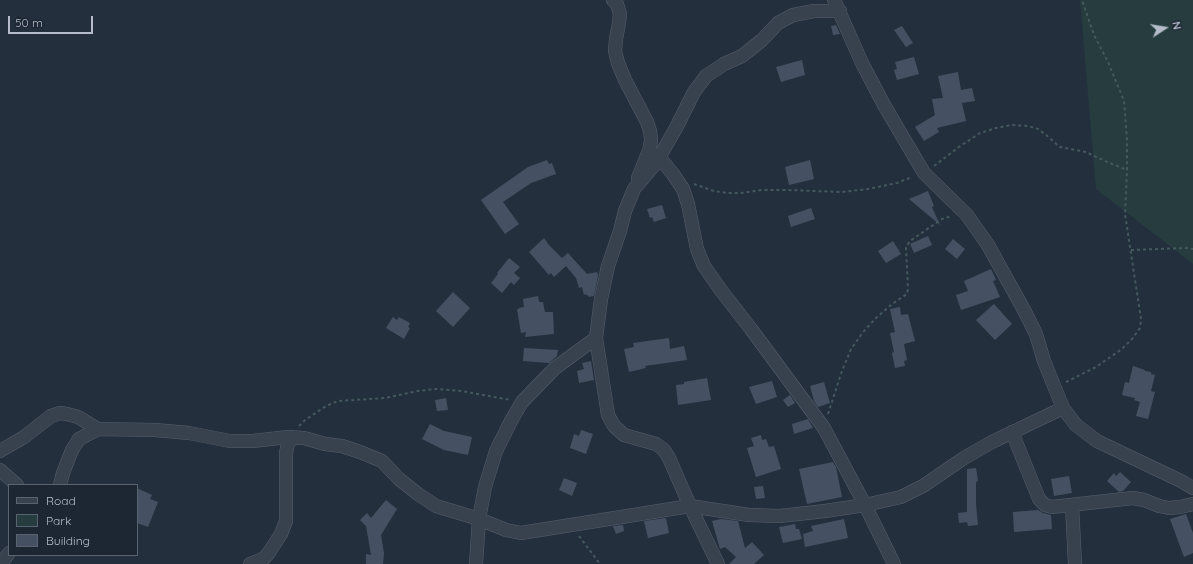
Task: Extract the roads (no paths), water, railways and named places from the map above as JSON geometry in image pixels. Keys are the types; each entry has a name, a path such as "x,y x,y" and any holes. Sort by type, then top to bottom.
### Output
{"street":[{"path":"616,1 620,14 615,51 618,63 625,80 647,122 651,139 650,148 625,212 608,266 601,299 596,338 606,404 610,421 624,435 656,444 664,450 718,564"},
{"path":"634,189 656,163 694,92 706,76 724,64 742,56 762,40 778,23 793,15 837,6 862,63 884,105 924,173 967,215 988,245 1036,334 1044,361 1063,408 1076,425 1097,441 1181,480 1193,488"},
{"path":"659,157 683,189 688,204 697,249 704,266 824,428 865,505 894,564"},
{"path":"476,564 480,519 485,487 496,451 522,402 555,368 596,338"},
{"path":"60,484 72,450 79,439 98,429 154,430 189,433 230,441 253,441 290,437 304,438 325,444 342,446 382,461 418,494 436,506 480,519 506,530 521,533 690,506 749,515 780,516 865,505 901,497 923,486 964,458 1012,432 1063,408"},
{"path":"0,451 24,437 51,416 60,413 78,417 98,429"},
{"path":"1012,432 1039,499 1045,505 1052,507 1133,498 1169,508 1193,504"},
{"path":"250,564 263,559 268,554 281,534 286,521 286,453 290,437"},
{"path":"0,470 16,484"},
{"path":"1072,505 1075,564"},
{"path":"1,564 8,554"}]}
